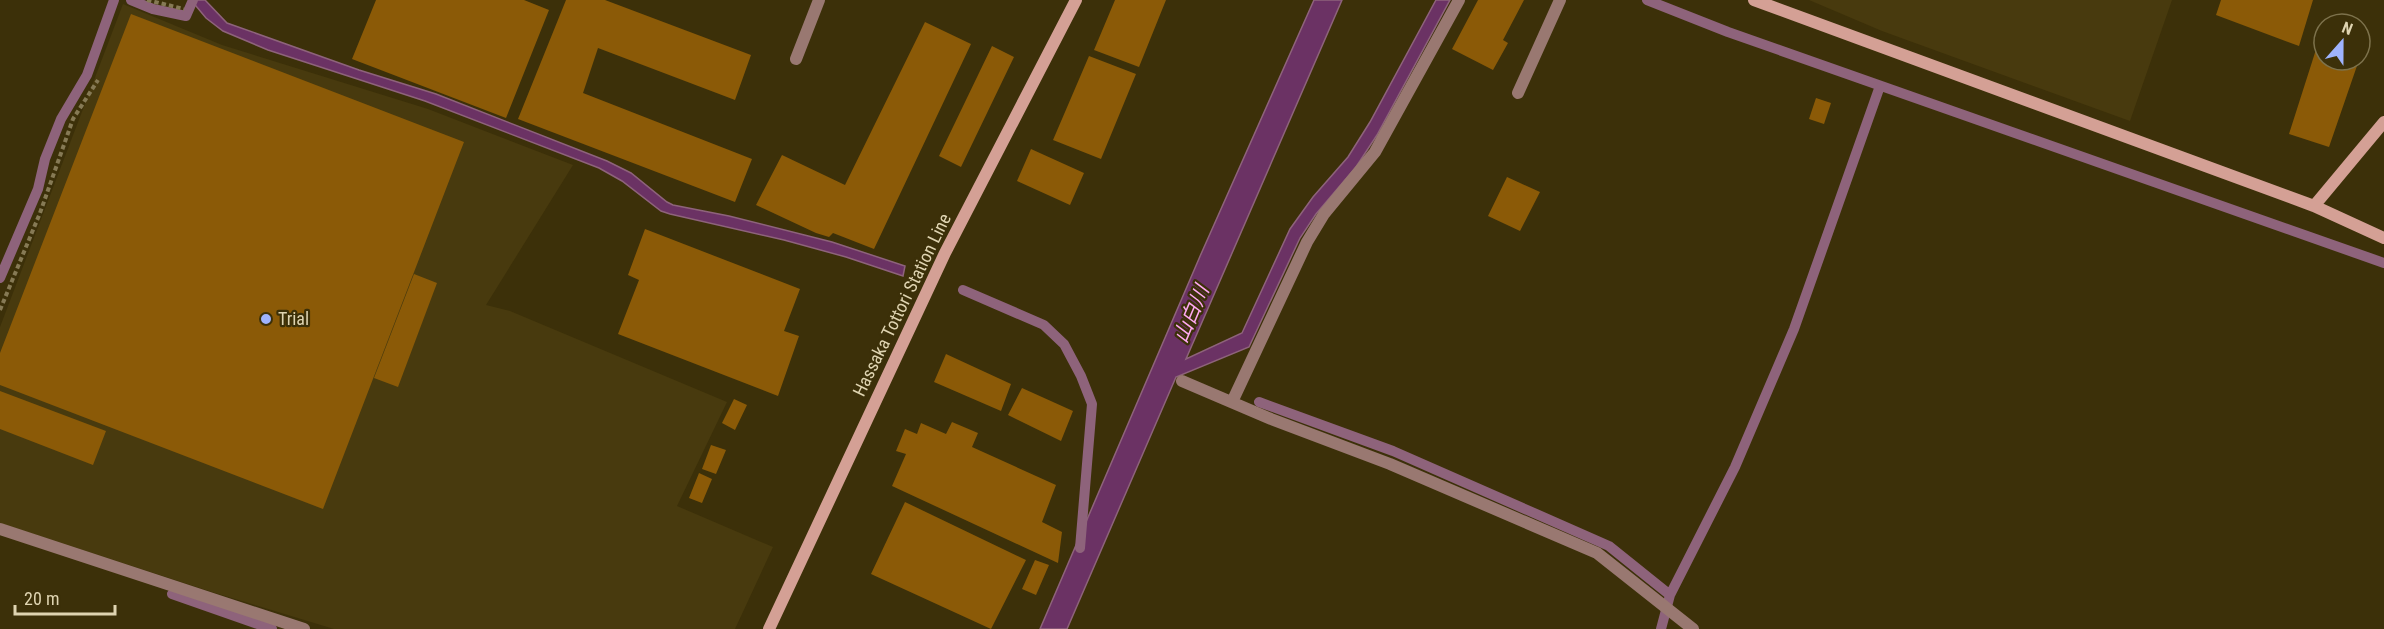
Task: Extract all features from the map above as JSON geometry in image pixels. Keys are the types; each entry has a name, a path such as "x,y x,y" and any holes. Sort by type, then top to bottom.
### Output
{"street":[{"path":"796,59 819,0"},
{"name":"Hassaka Tottori Station Line","path":"769,629 945,253 1076,0"},
{"path":"1232,402 1307,242 1324,214 1375,152 1459,0"},
{"path":"1518,93 1560,0"},
{"path":"1754,0 2314,206 2384,238"},
{"path":"2314,206 2384,122"},
{"path":"1182,381 1390,464 1597,553 1693,629"},
{"path":"0,529 304,629"}],"path":[{"path":"147,0 184,9"},
{"path":"0,310 40,213 69,128 98,80"}],"shaded area":[{"path":"1809,0 2172,0 2130,121 1882,31"},
{"name":"Trial","path":"123,4 222,45 428,109 573,165 486,305 510,311 727,402 677,506 773,547 735,629 334,629 0,523 0,327"}],"water":[{"path":"191,0 205,0 227,23 359,70 436,94 607,161 631,173 673,205 729,216 832,242 905,266 903,276 784,240 661,211 622,181 599,168 425,101 268,50 223,31 206,18"},
{"name":"山白川","path":"1314,0 1342,0 1186,359 1242,333 1290,229 1313,197 1348,157 1370,122 1436,0 1450,0 1377,135 1356,167 1316,214 1300,238 1249,347 1176,377 1067,629 1040,629 1201,254"}],"building":[{"path":"376,0 524,0 549,10 506,118 352,59"},
{"path":"566,0 605,0 751,55 735,100 598,48 583,93 752,159 735,202 518,119"},
{"path":"1115,0 1166,0 1139,67 1094,50"},
{"path":"1478,0 1524,0 1503,40 1508,43 1493,70 1452,49"},
{"path":"2221,0 2313,0 2299,46 2216,15"},
{"path":"131,14 464,142 323,509 0,385 0,353"},
{"path":"925,22 971,44 874,249 833,233 829,237 816,233 756,205 782,155 845,185"},
{"path":"992,46 1014,57 961,167 939,156"},
{"path":"1089,56 1136,74 1101,159 1053,140"},
{"path":"2312,62 2312,72 2355,72 2329,147 2289,134"},
{"path":"1816,98 1831,103 1824,124 1809,119"},
{"path":"1031,149 1084,173 1070,205 1017,181"},
{"path":"1507,177 1540,192 1520,231 1488,216"},
{"path":"645,229 800,289 784,331 799,336 778,396 618,334 639,280 628,275"},
{"path":"414,274 437,283 398,387 374,378"},
{"path":"946,354 1011,384 1001,411 934,382"},
{"path":"1022,388 1073,411 1061,441 1008,415"},
{"path":"0,391 106,431 93,465 0,429"},
{"path":"734,399 747,405 735,430 722,423"},
{"path":"952,422 978,433 972,447 1056,485 1042,522 1062,532 1058,563 892,486 906,454 896,451 905,429 917,434 921,423 946,434"},
{"path":"711,445 726,450 716,474 702,469"},
{"path":"699,473 712,479 702,503 689,498"},
{"path":"905,502 1026,560 991,629 871,574"},
{"path":"1035,560 1049,565 1036,595 1022,589"}],"waterway":[{"path":"0,278 38,189 45,159 61,119 87,75 114,0"},
{"path":"131,0 153,9 186,16 193,0"},
{"path":"1647,0 1728,32 2384,263"},
{"path":"1661,629 1670,595 1735,467 1794,329 1880,86"},
{"path":"963,290 1044,325 1064,344 1081,376 1092,404 1080,548"},
{"path":"1259,402 1393,451 1609,546 1670,595"},
{"path":"172,594 272,629"}],"place":[{"name":"Trial","path":"266,319"}]}
